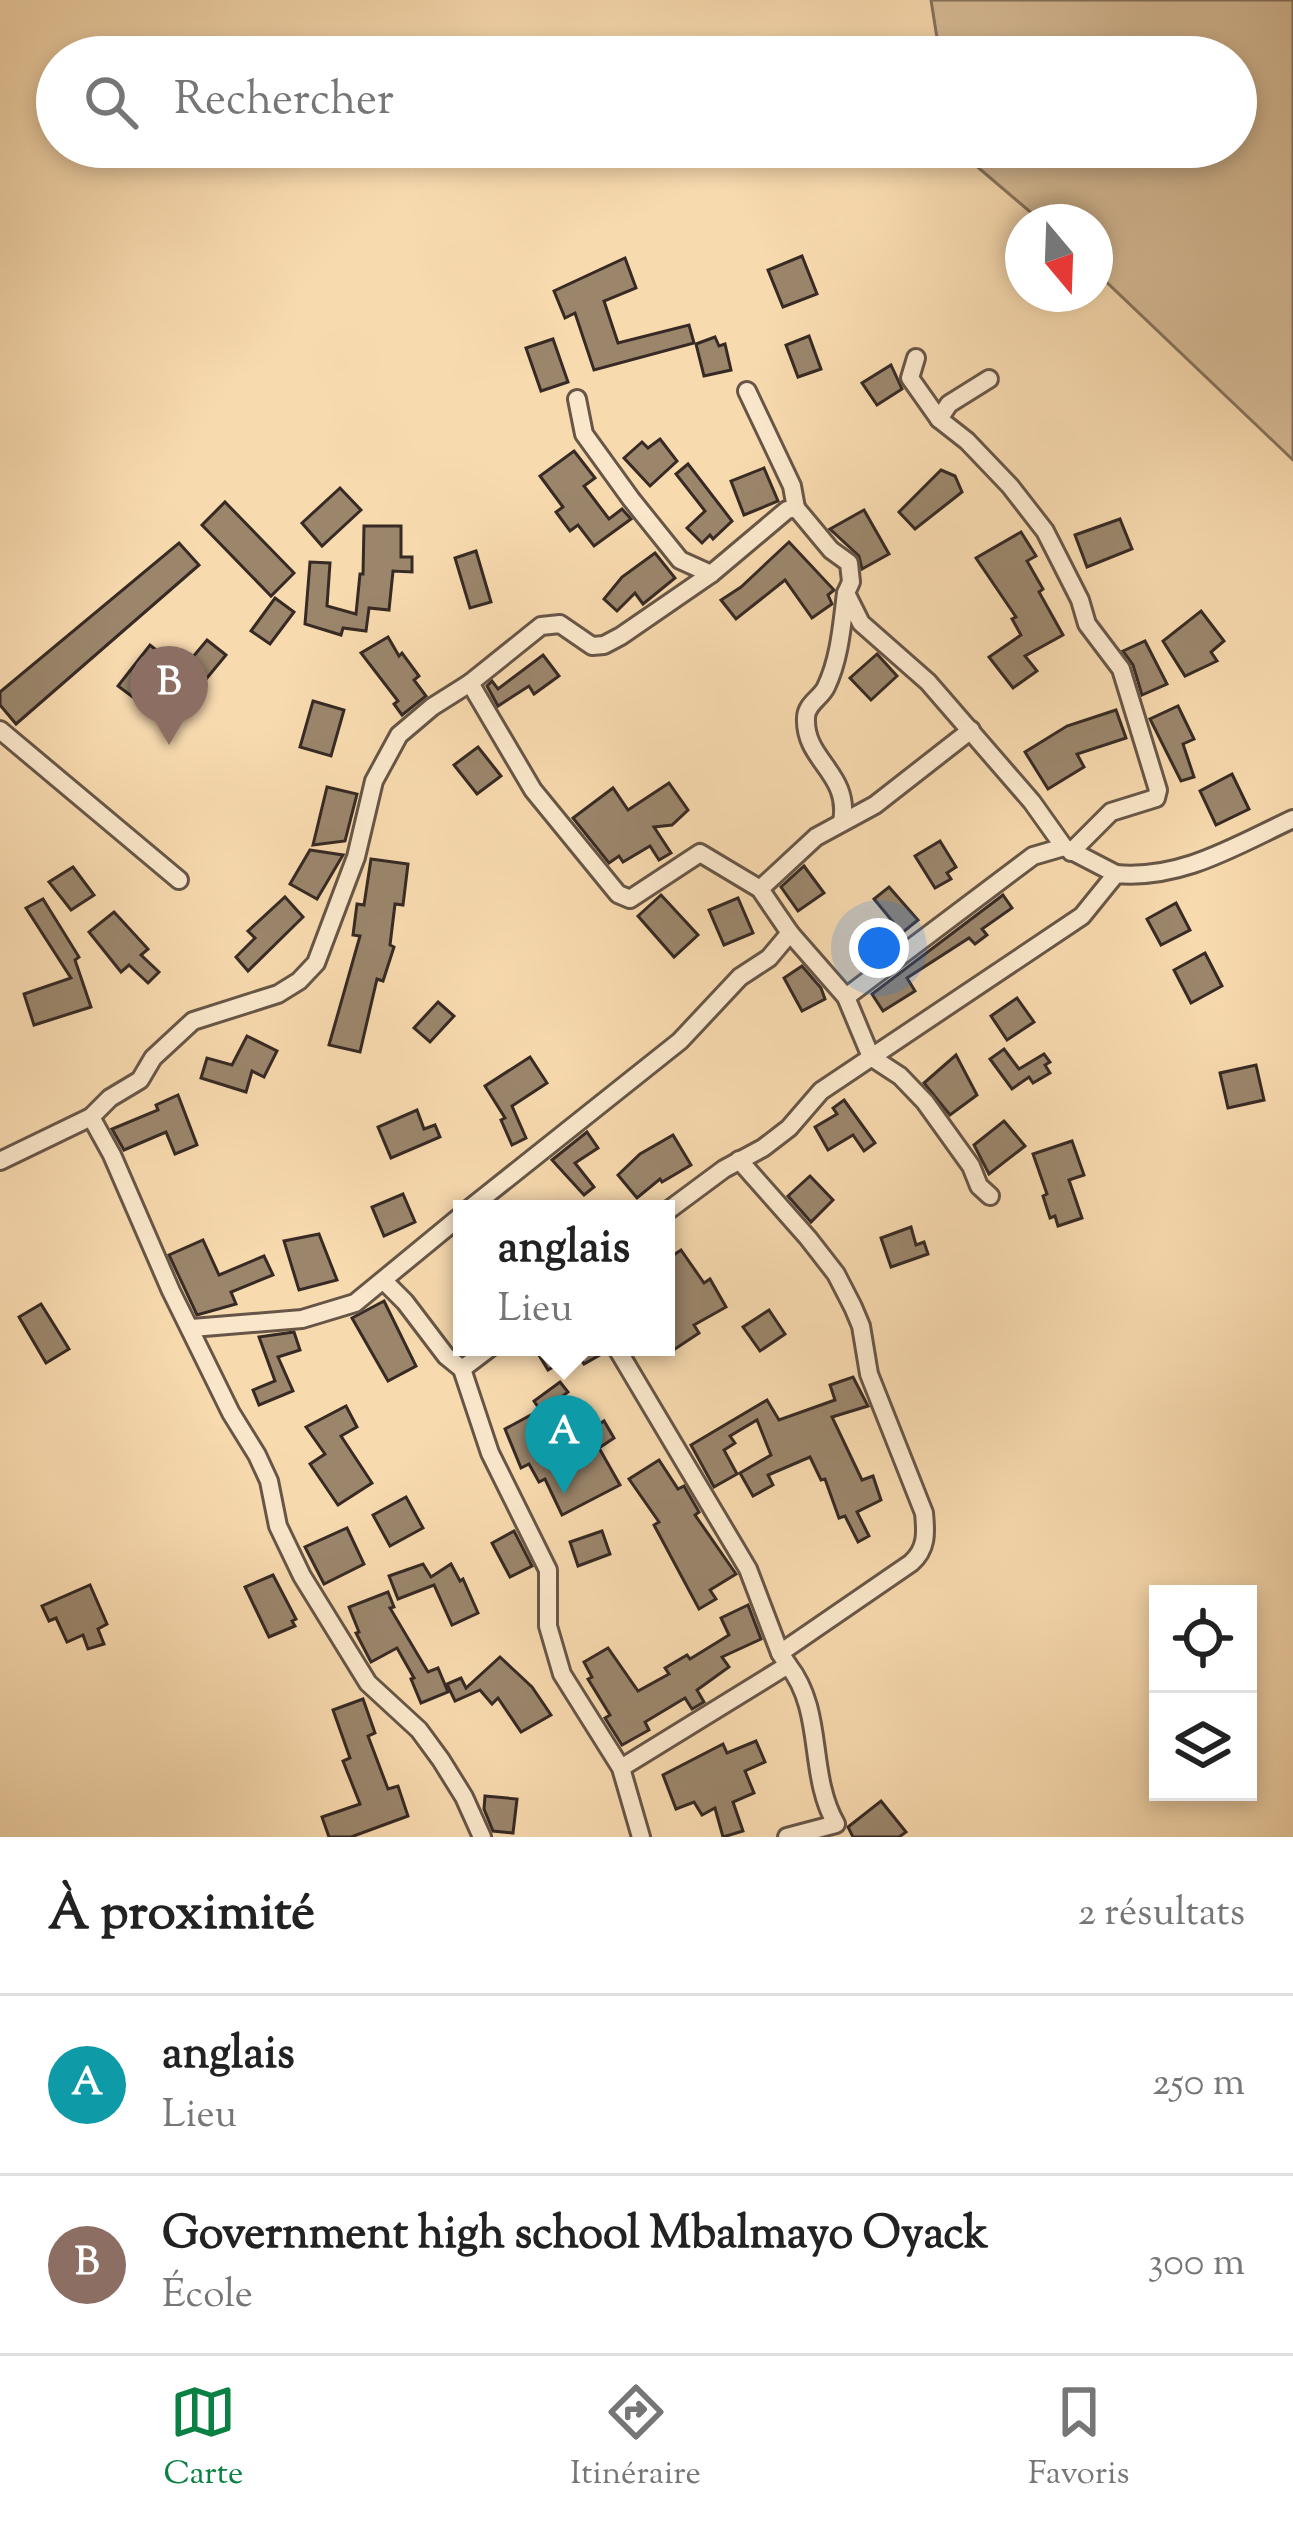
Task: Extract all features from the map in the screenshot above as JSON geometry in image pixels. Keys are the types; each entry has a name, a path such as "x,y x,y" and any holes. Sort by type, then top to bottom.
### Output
{"street":[{"path":"846,998 1033,856 1067,849 1111,812 1156,797 1154,772 1121,669 1087,625 1080,600 1045,531 1010,486 939,419 910,378 916,358"},
{"path":"939,419 949,404 989,379"},
{"path":"747,391 792,486 796,508 831,550 849,562 851,582 838,650 825,690 808,709 806,720 819,758 846,801 842,822"},
{"path":"577,399 584,434 596,453 680,560 711,574"},
{"path":"0,1161 91,1117 110,1098 140,1080 153,1058 194,1021 278,994 299,981 316,963 356,857 374,781 398,735 432,707 542,626 560,624 584,643 604,645 711,574 787,510 796,508"},
{"path":"846,593 861,622 928,682 1067,849 1116,874 1155,876 1183,870 1293,819"},
{"path":"470,683 532,790 618,894 630,899 700,853 760,889 790,933 846,998 871,1057 900,1076 925,1102 990,1196"},
{"path":"0,730 179,880"},
{"path":"760,889 816,837 874,805 971,730"},
{"path":"675,1206 764,1148 821,1091 1082,916 1116,874"},
{"path":"480,1200 680,1041 740,977 769,958 790,933"},
{"path":"91,1117 171,1291 257,1455 278,1526 313,1596 368,1683 418,1730 441,1760 482,1837"},
{"path":"0,1136 18,1151"},
{"path":"621,1768 784,1659 911,1563 920,1556 926,1536 924,1513 868,1374 861,1326 853,1307 836,1274 739,1160"},
{"path":"192,1328 242,1326 334,1312 355,1304 453,1222"},
{"path":"384,1281 446,1357 463,1369 490,1453 548,1570 548,1626 562,1674 621,1768 640,1837"},
{"path":"463,1369 480,1356"},
{"path":"621,1356 748,1569 784,1659 808,1696 818,1780 840,1831 787,1837"}],"shaded area":[{"path":"931,0 1293,0 1293,460 1113,288 1113,204 1021,204 979,168 1257,168 1257,36 937,36"}],"building":[{"path":"802,256 817,294 783,307 768,270"},
{"path":"625,258 636,288 604,301 618,343 689,325 694,343 594,370 575,313 565,318 554,291"},
{"path":"809,336 821,369 798,377 786,345"},
{"path":"715,337 719,346 725,344 731,370 704,376 696,344"},
{"path":"553,339 568,382 541,391 526,348"},
{"path":"891,365 902,389 877,405 862,383"},
{"path":"660,439 677,461 650,486 624,458 642,442 648,448"},
{"path":"574,451 595,478 584,486 609,519 622,509 631,519 594,546 578,525 570,531 556,512 563,507 540,476"},
{"path":"688,464 732,521 702,543 687,528 705,511 676,474"},
{"path":"764,468 778,501 744,515 731,481"},
{"path":"941,470 955,476 962,492 915,529 899,512"},
{"path":"340,488 361,510 322,546 302,523"},
{"path":"225,502 294,573 271,596 202,525"},
{"path":"864,510 889,554 862,569 859,556 830,529"},
{"path":"1120,519 1132,549 1087,567 1075,535"},
{"path":"364,526 401,526 401,557 412,557 412,572 393,571 389,610 369,608 366,631 343,628 341,635 305,624 310,562 330,563 327,606 356,614"},
{"path":"1021,532 1036,556 1027,561 1043,589 1039,592 1063,635 1025,656 1037,671 1013,688 989,657 1021,635 1012,619 1016,617 976,558"},
{"path":"789,542 834,590 828,595 832,604 812,618 785,580 736,619 721,600"},
{"path":"179,543 199,565 16,724 0,705 0,692"},
{"path":"476,551 491,602 470,608 455,558"},
{"path":"655,553 675,578 643,604 635,593 617,611 604,599 622,577"},
{"path":"275,598 294,612 270,644 251,631"},
{"path":"1201,611 1224,641 1211,652 1217,661 1185,676 1163,641"},
{"path":"388,637 419,676 414,680 426,696 402,715 394,704 398,701 361,653"},
{"path":"207,640 226,655 169,724 118,686 150,645 182,670"},
{"path":"1145,641 1167,684 1142,695 1133,665 1123,651"},
{"path":"877,654 897,676 871,700 850,678"},
{"path":"543,655 559,676 534,694 529,686 498,706 487,686 492,681 498,689"},
{"path":"313,701 344,710 331,756 300,747"},
{"path":"1178,706 1194,739 1183,744 1194,777 1181,781 1150,719"},
{"path":"1116,710 1126,738 1077,754 1084,767 1048,789 1025,752 1067,726"},
{"path":"478,747 501,776 477,794 454,765"},
{"path":"1232,774 1249,809 1216,825 1200,791"},
{"path":"669,783 688,810 672,825 654,827 671,853 659,860 650,846 623,862 619,856 609,863 573,818 613,788 628,810"},
{"path":"327,787 357,794 345,841 313,845"},
{"path":"940,841 956,867 947,873 951,879 935,888 915,856"},
{"path":"310,850 343,855 317,899 290,884"},
{"path":"371,859 408,864 403,905 395,904 390,945 394,947 383,981 377,979 360,1052 329,1045 360,936 353,935 357,904 364,905"},
{"path":"804,866 824,893 798,911 781,887"},
{"path":"73,867 94,895 71,910 49,882"},
{"path":"889,887 918,920 902,933 874,899"},
{"path":"661,895 698,935 674,957 638,916"},
{"path":"1003,895 1012,908 982,929 987,935 975,944 969,938 907,978 915,991 883,1011 872,994"},
{"path":"285,897 303,917 248,971 236,957 255,938 248,931"},
{"path":"738,898 753,933 724,945 709,910"},
{"path":"43,899 79,957 75,960 91,1007 34,1025 24,994 71,978 26,908"},
{"path":"1176,903 1190,930 1161,945 1147,919"},
{"path":"114,912 148,949 141,955 159,972 148,983 129,965 121,972 89,932"},
{"path":"1205,953 1222,986 1191,1003 1174,970"},
{"path":"802,966 825,999 802,1011 784,978"},
{"path":"1017,998 1034,1022 1007,1040 991,1016"},
{"path":"438,1002 454,1016 430,1042 414,1028"},
{"path":"247,1036 277,1051 264,1077 252,1071 246,1092 201,1078 207,1058 232,1065"},
{"path":"1004,1049 1019,1069 1044,1054 1050,1073 1033,1083 1029,1077 1012,1089 990,1059"},
{"path":"956,1055 977,1095 950,1115 924,1083"},
{"path":"530,1057 547,1083 512,1106 526,1138 512,1145 501,1120 505,1118 485,1086"},
{"path":"1256,1065 1264,1100 1228,1108 1220,1073"},
{"path":"178,1095 197,1145 175,1154 166,1132 124,1150 112,1129 158,1110 156,1105"},
{"path":"844,1100 875,1143 864,1151 853,1135 828,1150 815,1127 837,1114 833,1108"},
{"path":"417,1110 424,1129 435,1125 440,1137 391,1158 378,1127"},
{"path":"1004,1121 1025,1146 989,1174 974,1145"},
{"path":"587,1132 598,1148 575,1163 594,1187 584,1195 552,1160"},
{"path":"673,1135 691,1165 660,1179 637,1198 618,1175 640,1154"},
{"path":"1072,1141 1084,1175 1069,1180 1082,1218 1058,1226 1055,1216 1050,1218 1033,1154"},
{"path":"810,1176 833,1200 811,1222 788,1196"},
{"path":"403,1194 415,1222 384,1236 372,1207"},
{"path":"911,1227 916,1245 924,1242 928,1254 891,1267 881,1238"},
{"path":"319,1234 337,1280 299,1290 284,1241"},
{"path":"203,1240 219,1275 264,1256 273,1275 231,1292 236,1304 197,1315 169,1255"},
{"path":"681,1250 704,1283 710,1279 726,1307 694,1325 699,1333 675,1349 675,1254"},
{"path":"384,1301 416,1366 388,1381 352,1318"},
{"path":"41,1304 69,1349 46,1363 19,1317"},
{"path":"769,1310 785,1334 760,1351 743,1327"},
{"path":"294,1332 300,1350 278,1357 293,1391 259,1405 253,1390 275,1381 259,1337"},
{"path":"539,1356 572,1356 548,1370"},
{"path":"853,1377 868,1406 832,1417 862,1480 873,1476 881,1500 857,1512 869,1536 858,1542 845,1516 839,1518 825,1479 821,1480 810,1457 768,1475 773,1485 753,1496 740,1473 771,1455 757,1420 730,1436 735,1443 724,1450 737,1474 714,1487 691,1445 767,1400 779,1420 835,1400 830,1385"},
{"path":"560,1382 568,1392 559,1399 583,1435 604,1421 614,1438 599,1448 620,1485 562,1515 545,1479 539,1482 529,1464 521,1468 505,1429 540,1410 534,1401"},
{"path":"346,1406 357,1427 341,1436 372,1483 338,1505 310,1464 325,1454 306,1427"},
{"path":"659,1460 678,1489 684,1486 699,1512 695,1515 736,1574 710,1590 716,1599 699,1609 654,1525 659,1522 629,1479"},
{"path":"406,1497 423,1528 390,1546 373,1515"},
{"path":"347,1528 364,1564 324,1584 305,1547"},
{"path":"514,1531 532,1566 510,1577 492,1543"},
{"path":"602,1531 610,1554 578,1566 570,1542"},
{"path":"423,1564 431,1577 451,1564 478,1613 452,1625 434,1585 398,1599 389,1576"},
{"path":"273,1575 296,1619 292,1621 295,1626 269,1637 245,1587"},
{"path":"90,1585 107,1624 98,1629 104,1644 88,1649 83,1635 67,1642 56,1618 49,1621 42,1606"},
{"path":"388,1592 394,1607 390,1608 428,1672 438,1668 448,1692 421,1703 397,1648 371,1662 349,1607"},
{"path":"748,1605 761,1639 722,1657 729,1667 697,1690 704,1702 692,1709 685,1698 645,1722 649,1730 622,1745 605,1718 610,1715 588,1679 592,1677 584,1662 608,1648 638,1691 669,1674 665,1668 729,1635 721,1618"},
{"path":"500,1657 532,1687 551,1715 521,1732 498,1698 492,1704 480,1690 455,1701 447,1684 461,1678 466,1688"},
{"path":"363,1699 375,1733 368,1736 388,1789 398,1786 408,1816 351,1837 329,1837 322,1817 360,1804 343,1761 350,1758 333,1710"},
{"path":"756,1741 765,1762 745,1771 754,1793 733,1802 743,1831 723,1837 715,1808 702,1815 694,1802 676,1809 663,1775 723,1744 727,1753"},
{"path":"485,1796 517,1799 513,1833 493,1831 484,1809"},
{"path":"881,1801 906,1832 899,1837 853,1837 848,1827"}],"place":[{"name":"Government high school Mbalmayo Oyack","path":"169,745"},
{"name":"anglais","path":"564,1494"}]}
